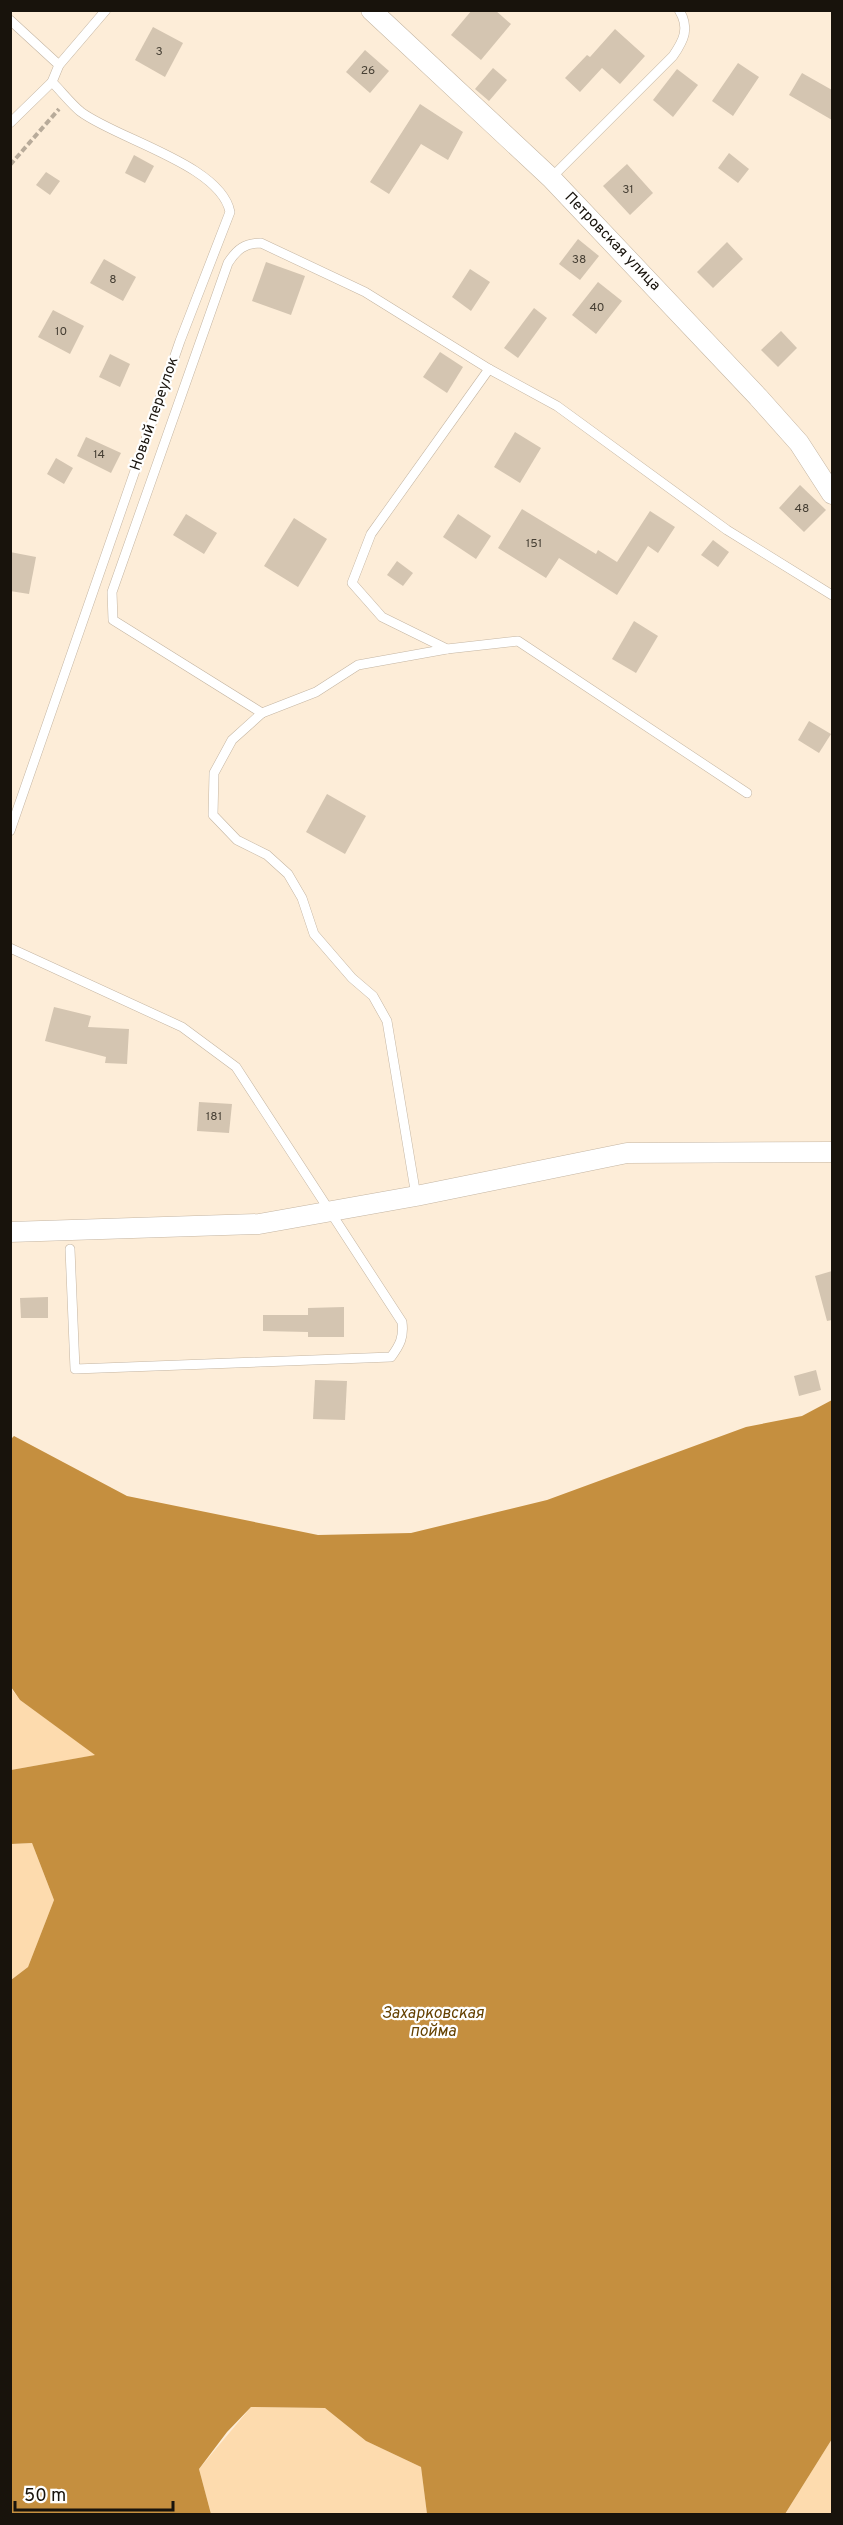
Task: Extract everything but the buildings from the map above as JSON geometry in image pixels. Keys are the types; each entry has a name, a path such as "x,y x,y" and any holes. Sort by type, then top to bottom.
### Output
{"street":[{"name":"Петровская улица","path":"371,10 551,178 799,443 832,494"},
{"path":"10,1232 259,1224 416,1196 627,1154 697,1151 832,1152"}],"lane":[{"path":"10,123 52,82 59,65 106,10"},
{"path":"551,178 674,56 684,39 686,27 680,10"},
{"path":"10,20 59,65"},
{"name":"Новый переулок","path":"10,831 180,341 230,212 228,202 215,187 175,158 115,131 81,112 52,82"},
{"path":"262,713 113,620 112,592 228,263 235,252 248,243 261,243 365,292 489,369 557,406 727,530 832,594"},
{"path":"447,649 382,617 352,583 370,534 489,369"},
{"path":"416,1196 387,1021 373,996 352,978 315,934 302,898 288,874 267,855 237,840 213,815 214,773 232,740 262,713 316,692 358,665 447,649 518,640 747,793"},
{"path":"10,948 182,1027 236,1067 402,1322 403,1335 399,1347 391,1357 75,1369 70,1249"}],"path":[{"path":"10,165 68,99"}],"shaded area":[{"path":"10,1687 20,1700 96,1755 11,1770"},
{"path":"32,1843 54,1900 28,1967 11,1980 11,1844"},
{"path":"251,2407 325,2408 366,2441 421,2467 427,2514 211,2514 199,2469"},
{"path":"832,2439 832,2514 785,2514"}],"water":[{"name":"Захарковская пойма","path":"832,1400 832,2439 785,2514 427,2514 421,2467 366,2441 325,2408 251,2407 227,2432 199,2469 211,2514 11,2514 11,1980 28,1967 54,1900 32,1843 11,1844 11,1770 95,1755 20,1700 11,1687 11,1439 14,1436 127,1496 318,1535 411,1533 547,1500 746,1427 802,1416"}]}
